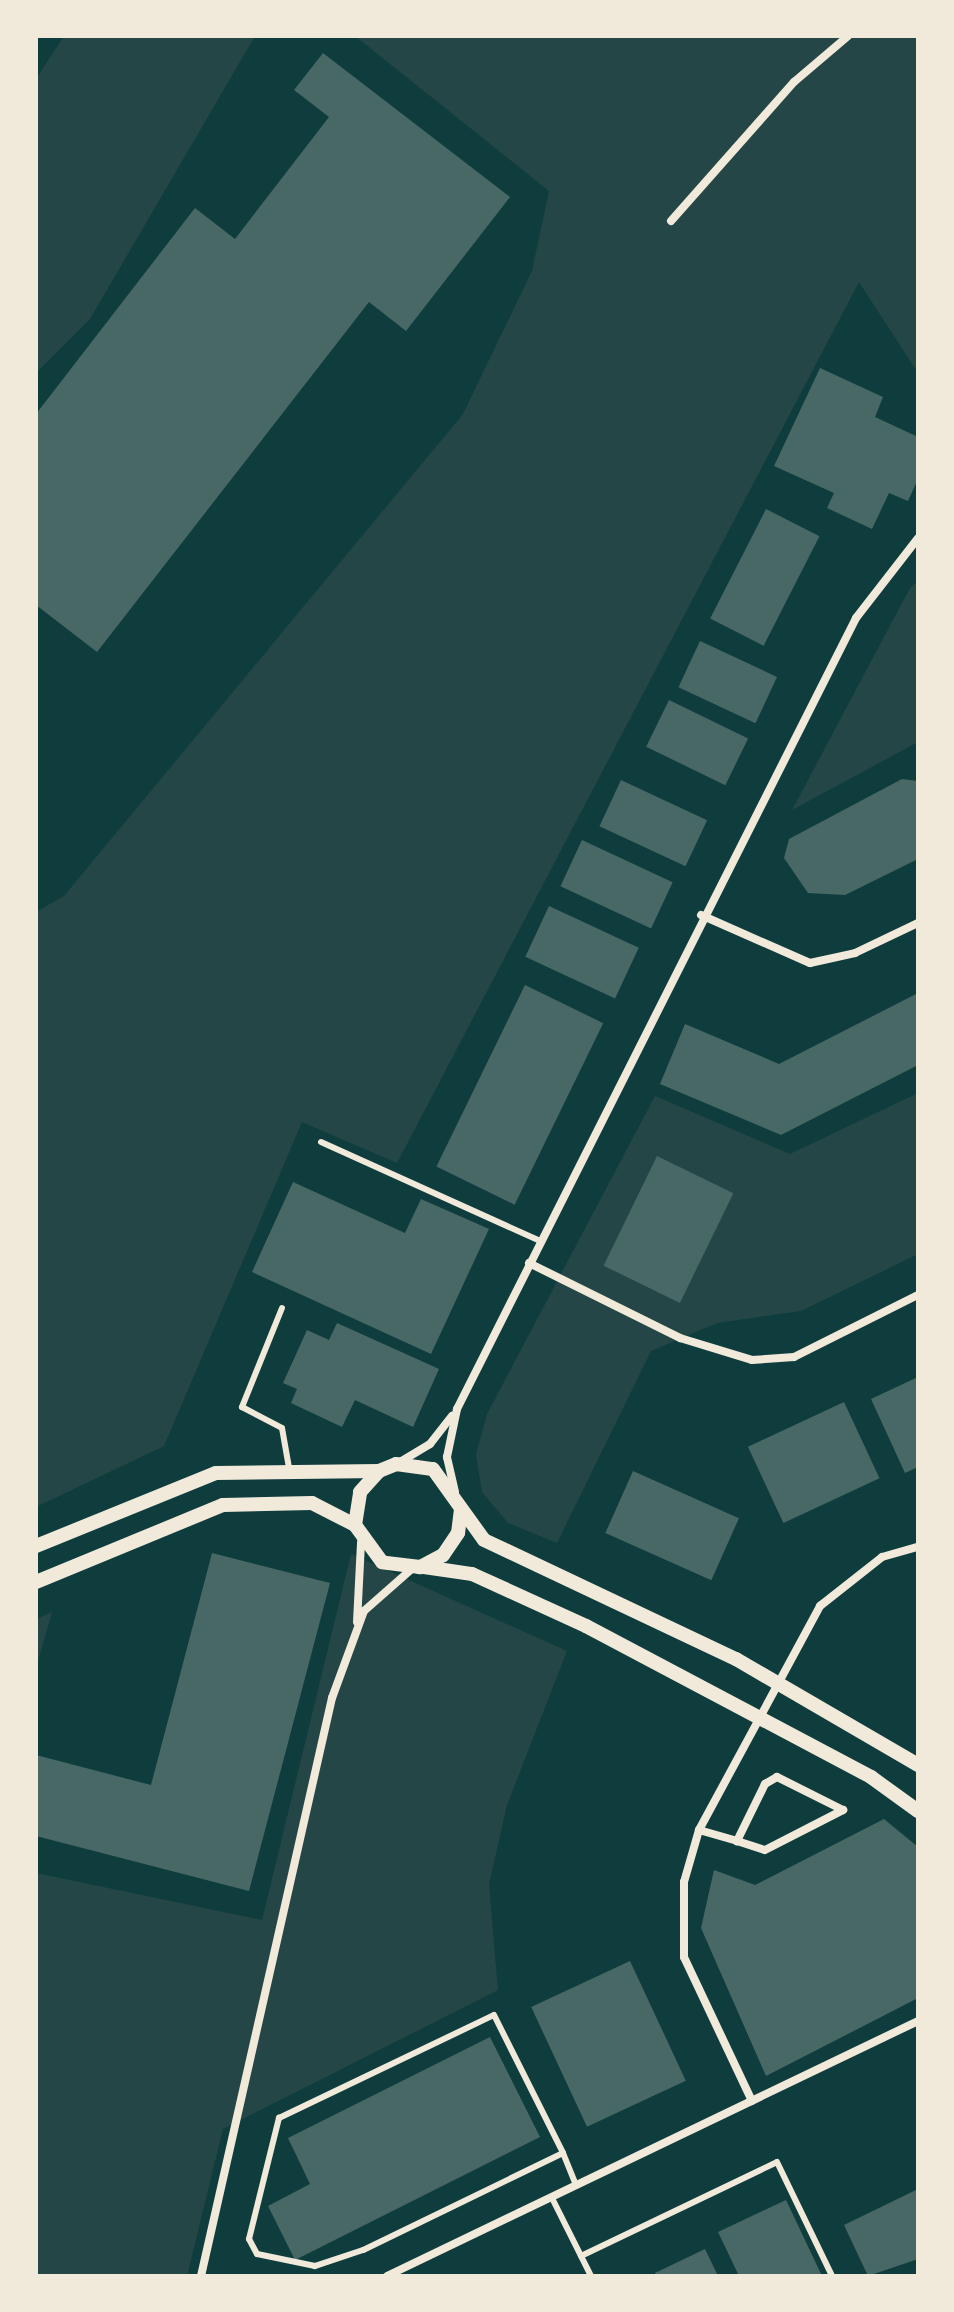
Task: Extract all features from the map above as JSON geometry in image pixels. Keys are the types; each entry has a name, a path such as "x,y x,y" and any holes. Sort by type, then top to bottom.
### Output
{"street":[{"path":"671,221 794,82 848,36"},
{"path":"36,1546 184,1482 289,1467 379,1471 430,1444 457,1409 701,915 856,618 918,538"},
{"path":"701,915 810,963 855,953 918,923"},
{"path":"529,1263 680,1338 752,1360 794,1357 918,1295"},
{"path":"457,1409 447,1457 461,1509 484,1540 776,1681 918,1765"},
{"path":"396,1464 433,1469 455,1492"},
{"path":"201,2276 315,1763 356,1630 361,1542 355,1525 360,1492 379,1471"},
{"path":"36,1582 223,1505 312,1503 355,1525"},
{"path":"356,1630 380,1592 417,1567 443,1555 458,1533 461,1509"},
{"path":"361,1542 382,1562 472,1574 760,1715 918,1811"},
{"path":"752,2101 684,1957 684,1882 699,1830 776,1681 820,1606 915,1543"},
{"path":"699,1830 765,1850 843,1810 777,1777 765,1784 737,1841"},
{"path":"387,2276 918,2021"}],"lane":[{"path":"321,1142 540,1241"},
{"path":"282,1308 242,1407 282,1428 289,1467"},
{"path":"563,2153 363,2250 315,2266 257,2254 249,2239 279,2118 494,2015 563,2153 576,2186"},
{"path":"581,2256 777,2162 832,2276"},
{"path":"552,2198 591,2276"}],"shaded area":[{"path":"64,36 255,36 90,319 36,373 36,79"},
{"path":"355,36 918,36 918,373 859,282 397,1163 302,1122 164,1446 36,1507 36,912 64,896 463,414 532,271 549,191"},
{"path":"918,581 918,742 792,810 910,588"},
{"path":"918,1093 918,1254 801,1311 717,1323 651,1351 557,1543 508,1523 482,1492 476,1454 487,1414 655,1096 790,1154"},
{"path":"351,1554 567,1651 507,1805 489,1884 498,1990 223,2129 187,2276 36,2276 36,1873 262,1920"},
{"path":"52,1612 36,1668 36,1619"}],"building":[{"path":"323,53 510,197 406,331 369,302 97,652 36,605 36,414 195,208 235,239 329,117 294,90"},
{"path":"820,368 883,397 875,417 916,436 918,479 908,501 889,493 872,529 827,508 834,493 774,466"},
{"path":"766,509 819,536 764,646 710,619"},
{"path":"700,641 777,677 755,723 678,687"},
{"path":"669,700 748,739 725,785 646,747"},
{"path":"902,779 918,781 918,859 845,895 808,893 784,858 789,839"},
{"path":"621,780 707,820 686,866 599,826"},
{"path":"582,840 673,882 651,928 560,886"},
{"path":"549,906 639,948 615,999 525,957"},
{"path":"525,985 603,1023 515,1205 436,1167"},
{"path":"918,993 918,1065 781,1135 660,1084 685,1024 779,1064"},
{"path":"657,1156 733,1193 680,1303 604,1266"},
{"path":"293,1182 405,1233 421,1199 489,1229 431,1354 252,1272"},
{"path":"337,1323 439,1369 413,1427 355,1400 342,1427 291,1403 297,1389 283,1383 307,1330 329,1340"},
{"path":"918,1377 918,1467 905,1473 871,1399"},
{"path":"844,1402 879,1478 783,1523 748,1447"},
{"path":"633,1471 739,1518 711,1580 605,1533"},
{"path":"212,1553 330,1583 249,1891 36,1836 36,1755 151,1785"},
{"path":"884,1819 918,1847 918,1998 766,2076 701,1928 714,1870 755,1885"},
{"path":"630,1961 686,2081 587,2127 531,2007"},
{"path":"490,2037 540,2137 295,2260 268,2206 310,2184 288,2138"},
{"path":"918,2189 918,2259 868,2276 844,2225"},
{"path":"786,2200 822,2276 739,2276 718,2232"},
{"path":"705,2249 718,2276 656,2276 655,2273"}]}
